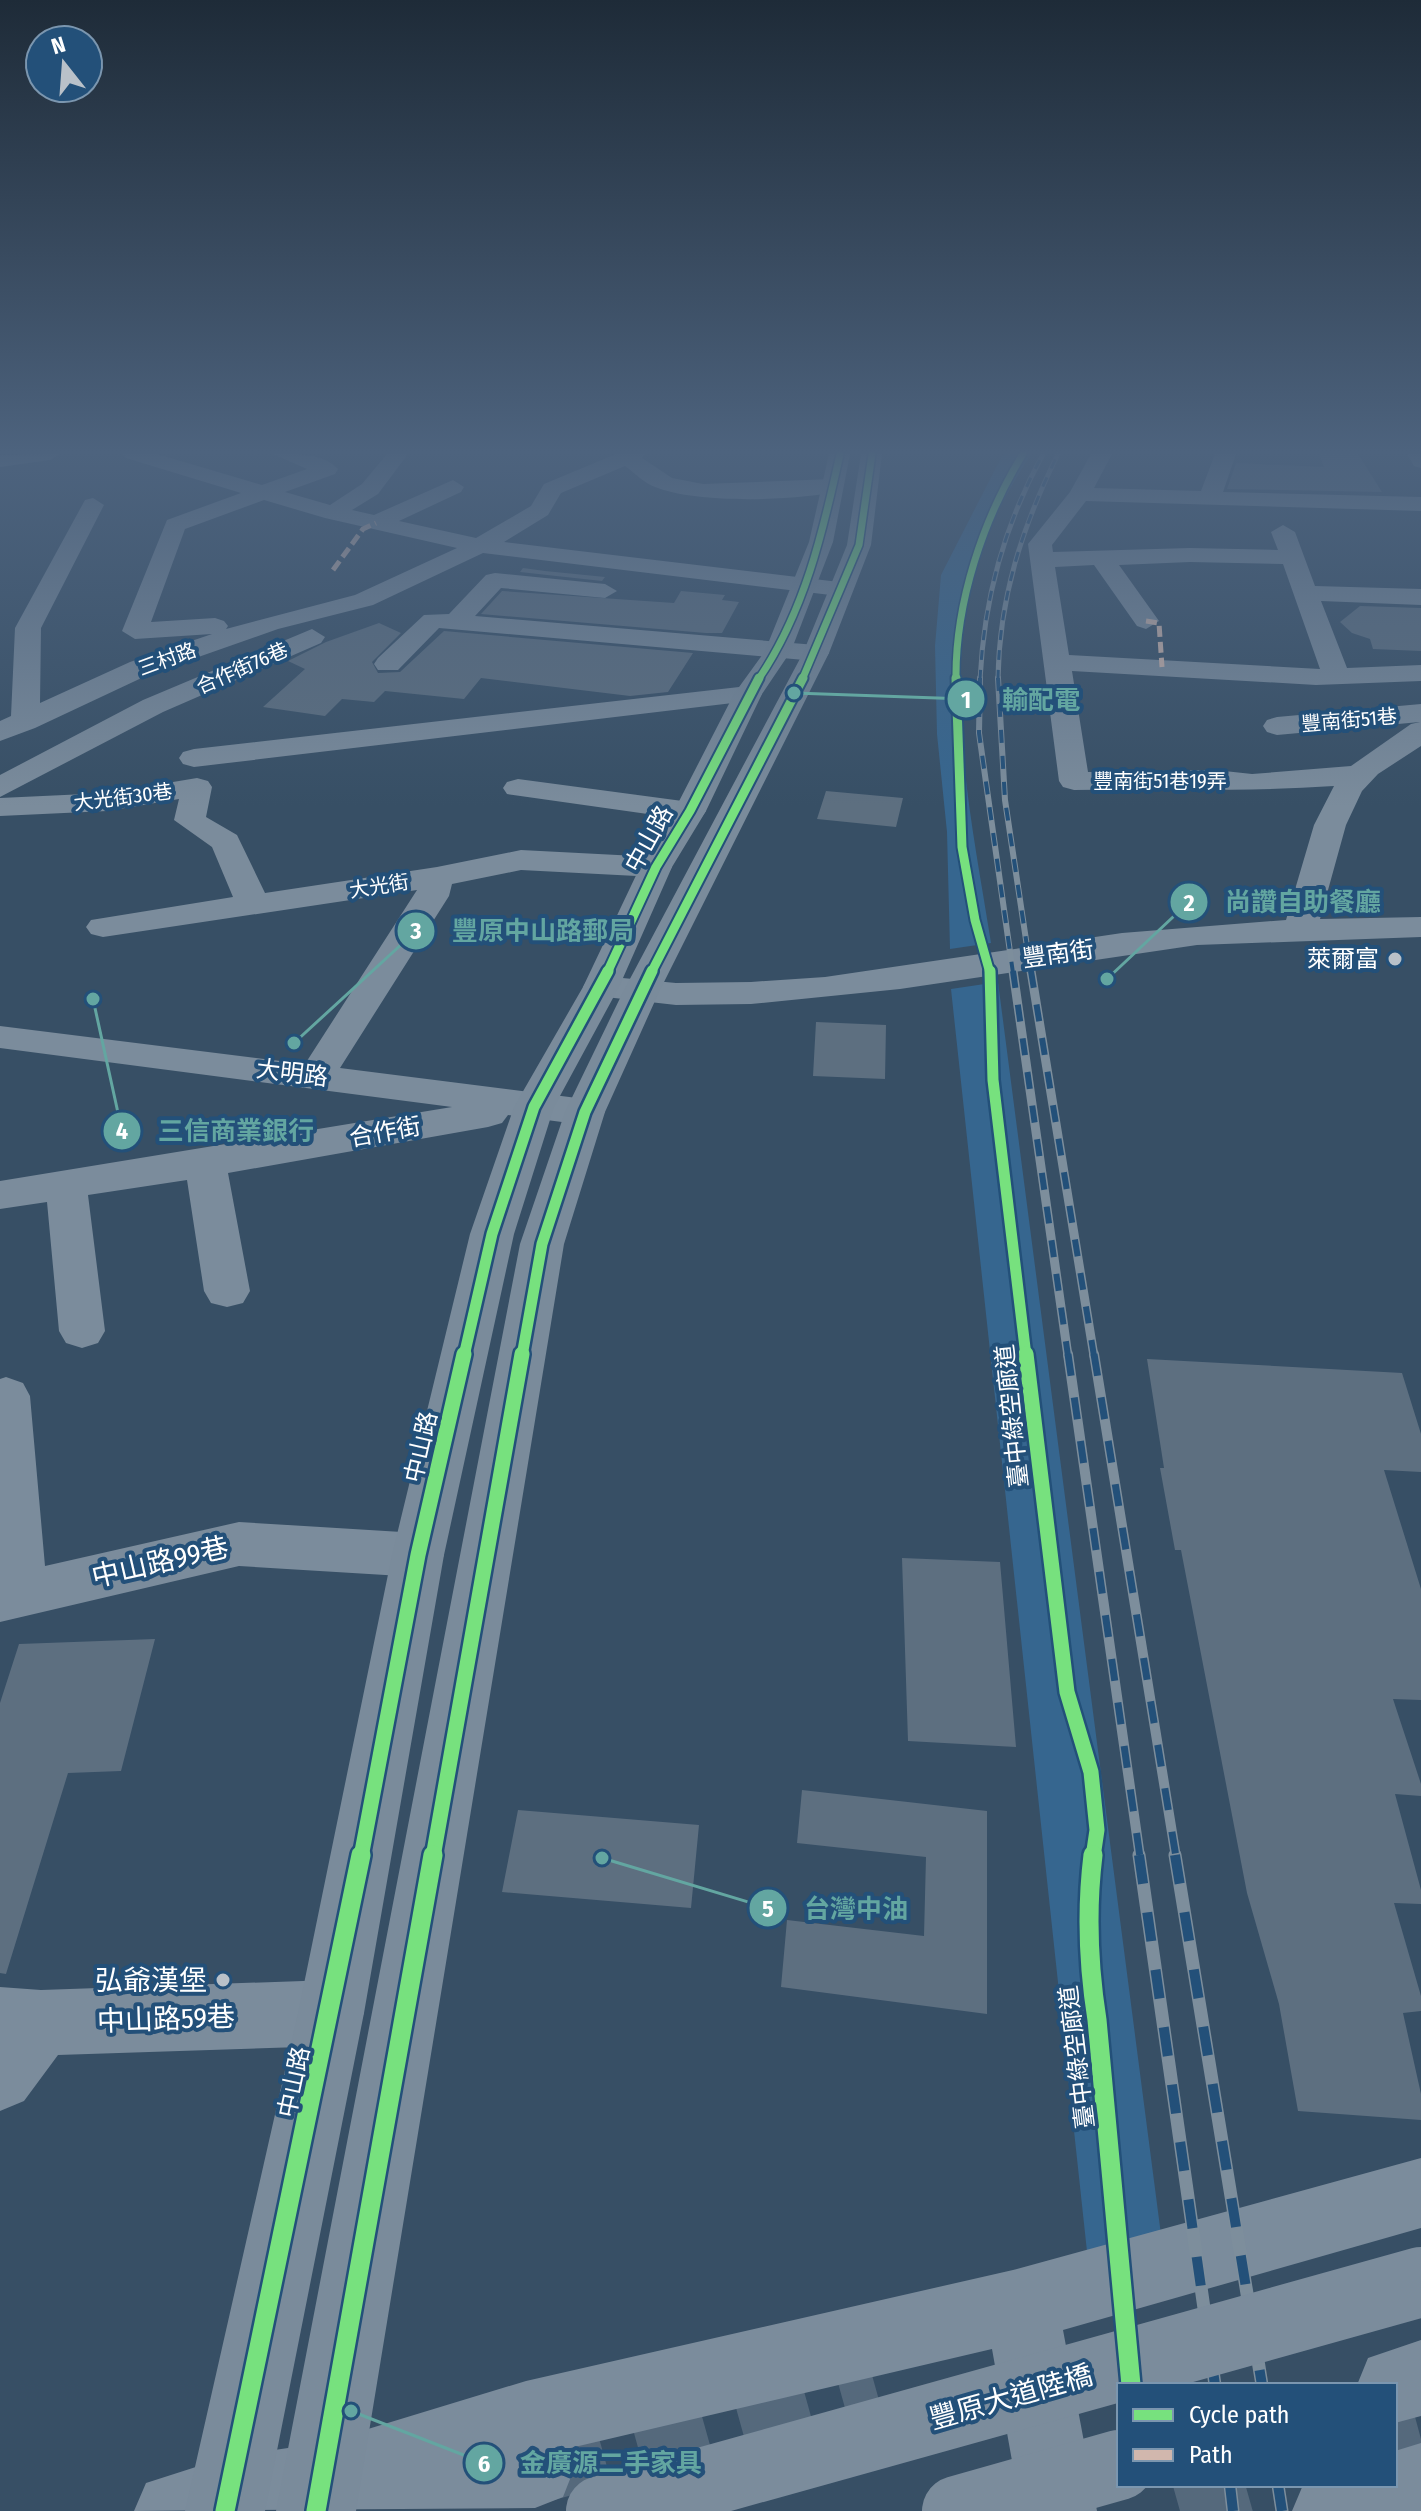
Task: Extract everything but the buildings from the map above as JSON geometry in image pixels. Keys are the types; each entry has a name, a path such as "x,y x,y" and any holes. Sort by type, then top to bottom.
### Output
{"main road":[{"name":"中山路","path":"319,2497 542,1244 559,1109 601,987 656,867 690,811 748,694 778,651 811,571"},
{"name":"中山路","path":"208,2506 331,2013 418,1555 492,1234 559,1109 641,992 816,653 847,571"}],"street":[{"path":"25,722 28,628 58,571"},
{"path":"158,571 135,631 269,623"},
{"name":"三村路","path":"0,732 140,668 269,623 364,600 426,571"},
{"name":"合作街76巷","path":"0,788 54,755 253,661 434,591 454,571"},
{"path":"455,622 495,580 612,591 629,571"},
{"path":"693,571 839,589"},
{"name":"豐南街51巷19弄","path":"1043,571 1074,781 1215,779 1252,783 1358,775"},
{"path":"1112,571 1146,621"},
{"path":"1298,571 1336,675"},
{"path":"1306,593 1421,597"},
{"path":"388,664 433,620 816,653"},
{"path":"0,629 28,628"},
{"path":"1055,662 1336,675 1421,673"},
{"path":"194,758 748,694"},
{"name":"豐南街51巷","path":"1277,726 1421,713"},
{"name":"豐南街51巷","path":"1300,931 1335,811 1358,775 1414,738"},
{"name":"豐南街51巷","path":"1306,753 1414,738"},
{"name":"大光街30巷","path":"0,807 107,802 197,787 190,820 226,842 253,905"},
{"path":"518,788 690,811"},
{"name":"大光街","path":"103,927 437,877 521,860 656,867"},
{"path":"316,1076 432,896 437,877"},
{"path":"1407,927 1421,949"},
{"name":"豐南街","path":"601,987 723,995 828,990 988,963 1198,935 1407,927"},
{"name":"大明路","path":"0,1037 559,1109"},
{"name":"合作街","path":"0,1195 559,1109"},
{"path":"205,1162 227,1291"},
{"path":"66,1185 82,1331"},
{"path":"6,1396 10,1596"},
{"name":"中山路99巷","path":"10,1596 239,1544 418,1555"},
{"name":"中山路59巷","path":"20,2022 331,2013"},
{"path":"0,2077 20,2022"},
{"path":"319,2497 526,2420 1013,2307 1421,2193"},
{"name":"豐原大道陸橋","path":"601,2511 1421,2282"},
{"path":"1013,2307 1023,2315 1060,2511"},
{"path":"1397,2384 1421,2378"},
{"path":"957,2511 1117,2466"},
{"path":"208,2506 319,2497 535,2469"},
{"path":"1332,2511 1421,2483"}],"shaded area":[{"path":"943,571 975,571 965,615 961,709 969,803 991,943 950,949 947,832 937,734 935,646"},
{"path":"998,982 1163,2250 1089,2270 951,989"}],"tunnel":[{"path":"535,2469 872,2375"},
{"path":"1397,2445 1421,2439"},
{"path":"1180,2511 1265,2487"}],"railway":[{"path":"980,680 986,620 996,571"},
{"path":"998,679 1003,620 1013,571"},
{"path":"980,678 979,733 1013,973"},
{"path":"998,679 1005,800 1031,973"},
{"path":"1013,971 1068,1356"},
{"path":"1031,971 1094,1356"},
{"path":"1068,1354 1140,1857"},
{"path":"1094,1354 1176,1857"},
{"path":"1139,1855 1215,2383"},
{"path":"1175,1855 1262,2383"},
{"path":"1230,2487 1233,2511"},
{"path":"1278,2487 1282,2511"}],"marked path":[{"path":"1146,621 1159,623 1162,667"}],"cycle path":[{"path":"225,2511 331,2013 418,1555 492,1234 534,1107 601,987 656,867 690,811 748,694 778,651 809,571"},
{"path":"316,2511 542,1244 585,1112 641,992 816,653 847,571"},
{"name":"臺中綠空廊道","path":"973,571 965,592 956,663 962,847 975,920 990,969 993,1080 1067,1692 1091,1772 1097,1830 1086,1909 1089,1969 1097,2020 1131,2383"}],"place":[{"name":"輸配電","path":"794,693"},
{"name":"萊爾富","path":"1395,959"},
{"name":"尚讚自助餐廳","path":"1107,979"},
{"name":"三信商業銀行","path":"93,999"},
{"name":"豐原中山路郵局","path":"294,1043"},
{"name":"台灣中油","path":"602,1858"},
{"name":"弘爺漢堡","path":"223,1980"},
{"name":"金廣源二手家具","path":"351,2411"}]}
